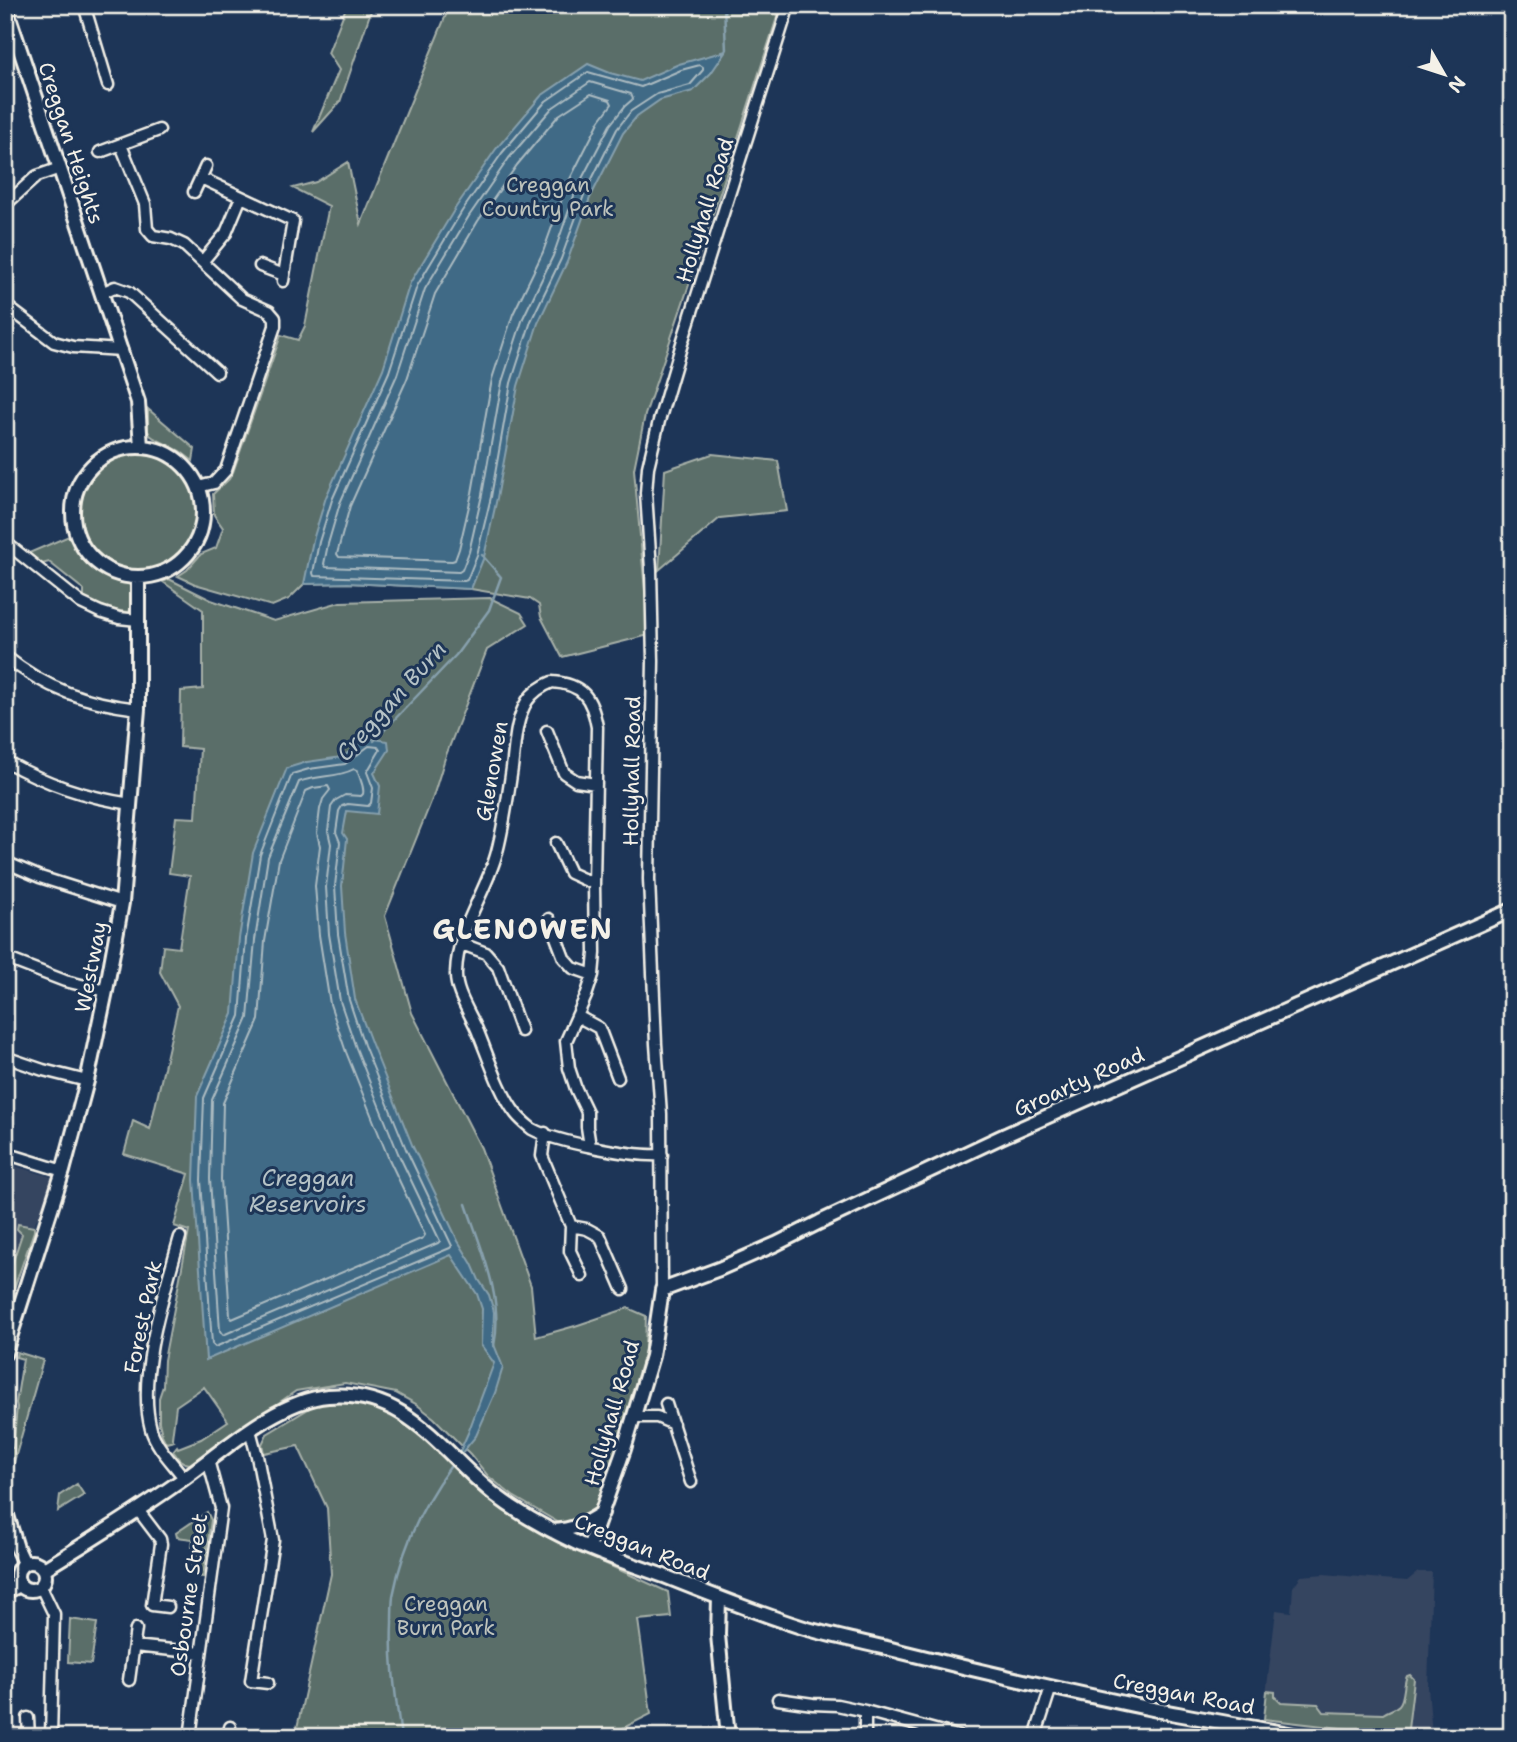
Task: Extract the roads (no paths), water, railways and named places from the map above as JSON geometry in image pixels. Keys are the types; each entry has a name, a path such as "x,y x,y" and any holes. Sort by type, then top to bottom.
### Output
{"street":[{"name":"Creggan Heights","path":"5,5 122,349 138,401 141,447"},
{"path":"84,5 108,85"},
{"name":"Hollyhall Road","path":"589,1548 635,1417 652,1356 662,1290 661,1114 649,879 653,661 646,492 648,467 683,340 789,5"},
{"path":"100,152 159,130"},
{"path":"121,145 145,204 147,229 153,236 171,239 184,245 242,299 275,317 275,326 226,470 214,483 198,487"},
{"path":"194,192 206,166"},
{"path":"6,201 37,176 60,168"},
{"path":"201,178 293,221 284,278 260,266"},
{"path":"202,262 226,233 242,197"},
{"path":"101,293 115,287 129,292 217,372"},
{"path":"5,305 54,342 73,347 122,349"},
{"path":"141,447 169,454 191,474 202,503 202,519 192,548 181,560 154,575 138,577 122,575 93,559 79,539 73,515 74,499 87,471 112,452 141,447"},
{"path":"5,542 81,603 119,618 138,620"},
{"name":"Westway","path":"5,1353 63,1171 87,1081 122,902 138,709 138,577"},
{"path":"5,656 40,681 81,699 138,709"},
{"name":"Glenowen","path":"590,1146 587,1112 569,1068 566,1041 593,975 597,727 594,708 583,694 573,686 556,682 546,684 535,691 526,703 518,725 497,853 488,882 466,926 456,975 461,995 501,1087 517,1115 531,1128 590,1146 650,1156 662,1155"},
{"path":"547,731 564,773 576,781 596,784"},
{"path":"5,761 48,783 74,792 131,804"},
{"path":"556,843 570,873 594,884"},
{"path":"5,862 40,877 122,902"},
{"name":"Groarty Road","path":"662,1290 776,1244 1001,1138 1512,910"},
{"path":"549,919 564,958 573,968 593,975"},
{"path":"461,944 478,948 498,967 521,1031"},
{"path":"5,958 65,981 106,991"},
{"path":"577,1016 598,1028 618,1078"},
{"path":"5,1057 87,1081"},
{"path":"545,1133 542,1156 571,1226 570,1251 582,1276"},
{"path":"5,1153 63,1171"},
{"path":"571,1226 587,1229 600,1236 623,1289"},
{"name":"Forest Park","path":"180,1237 159,1311 147,1391 151,1428 156,1441 184,1478"},
{"name":"Creggan Road","path":"44,1569 138,1510 270,1418 298,1403 326,1396 355,1396 377,1401 415,1421 477,1480 523,1515 589,1548 719,1598 802,1627 1051,1687 1169,1713 1304,1737"},
{"path":"666,1404 691,1482"},
{"path":"635,1417 657,1417 673,1424"},
{"path":"250,1430 272,1540 251,1681 268,1683"},
{"name":"Osbourne Street","path":"190,1737 220,1508 208,1460"},
{"path":"5,1509 24,1563"},
{"path":"138,1510 161,1544 152,1605 168,1607"},
{"path":"552,1531 582,1526 602,1513"},
{"path":"33,1562 44,1569 46,1579 37,1590 27,1590 20,1585 17,1576 24,1563 33,1562"},
{"path":"5,1592 20,1585"},
{"path":"28,1718 29,1736 51,1736 54,1615 41,1587"},
{"path":"719,1598 718,1635 728,1737"},
{"path":"129,1681 136,1629"},
{"path":"134,1646 201,1653"},
{"path":"1035,1737 1051,1687"},
{"path":"778,1699 865,1710 961,1737"},
{"path":"865,1710 865,1737"}],"water":[{"path":"726,51 711,73 693,91 660,100 637,116 623,133 590,198 567,262 538,323 518,386 484,557 471,589 348,583 304,584 326,497 383,369 410,283 456,207 496,149 541,96 588,64 640,81 679,64"},
{"name":"Creggan Reservoirs","path":"368,738 388,741 389,750 374,773 380,786 377,814 347,811 343,833 347,839 342,886 345,933 355,999 413,1147 458,1241 489,1295 494,1312 493,1342 503,1367 476,1436 456,1460 494,1363 481,1345 482,1309 477,1294 451,1255 206,1360 194,1180 197,1096 233,1014 239,938 253,853 287,768 342,757"}],"waterway":[{"name":"Creggan Burn","path":"723,53 726,51 724,5"},
{"name":"Creggan Burn","path":"374,741 456,655 489,610 501,577 482,555"},
{"path":"466,1204 493,1292 496,1310 494,1346"},
{"name":"Creggan Burn","path":"401,1737 393,1666 393,1596 414,1528 450,1467"}],"district":[{"name":"GLENOWEN","path":"523,929"}],"park label":[{"name":"Creggan Country Park","path":"548,197"},
{"name":"Creggan Burn Park","path":"446,1616"}]}
